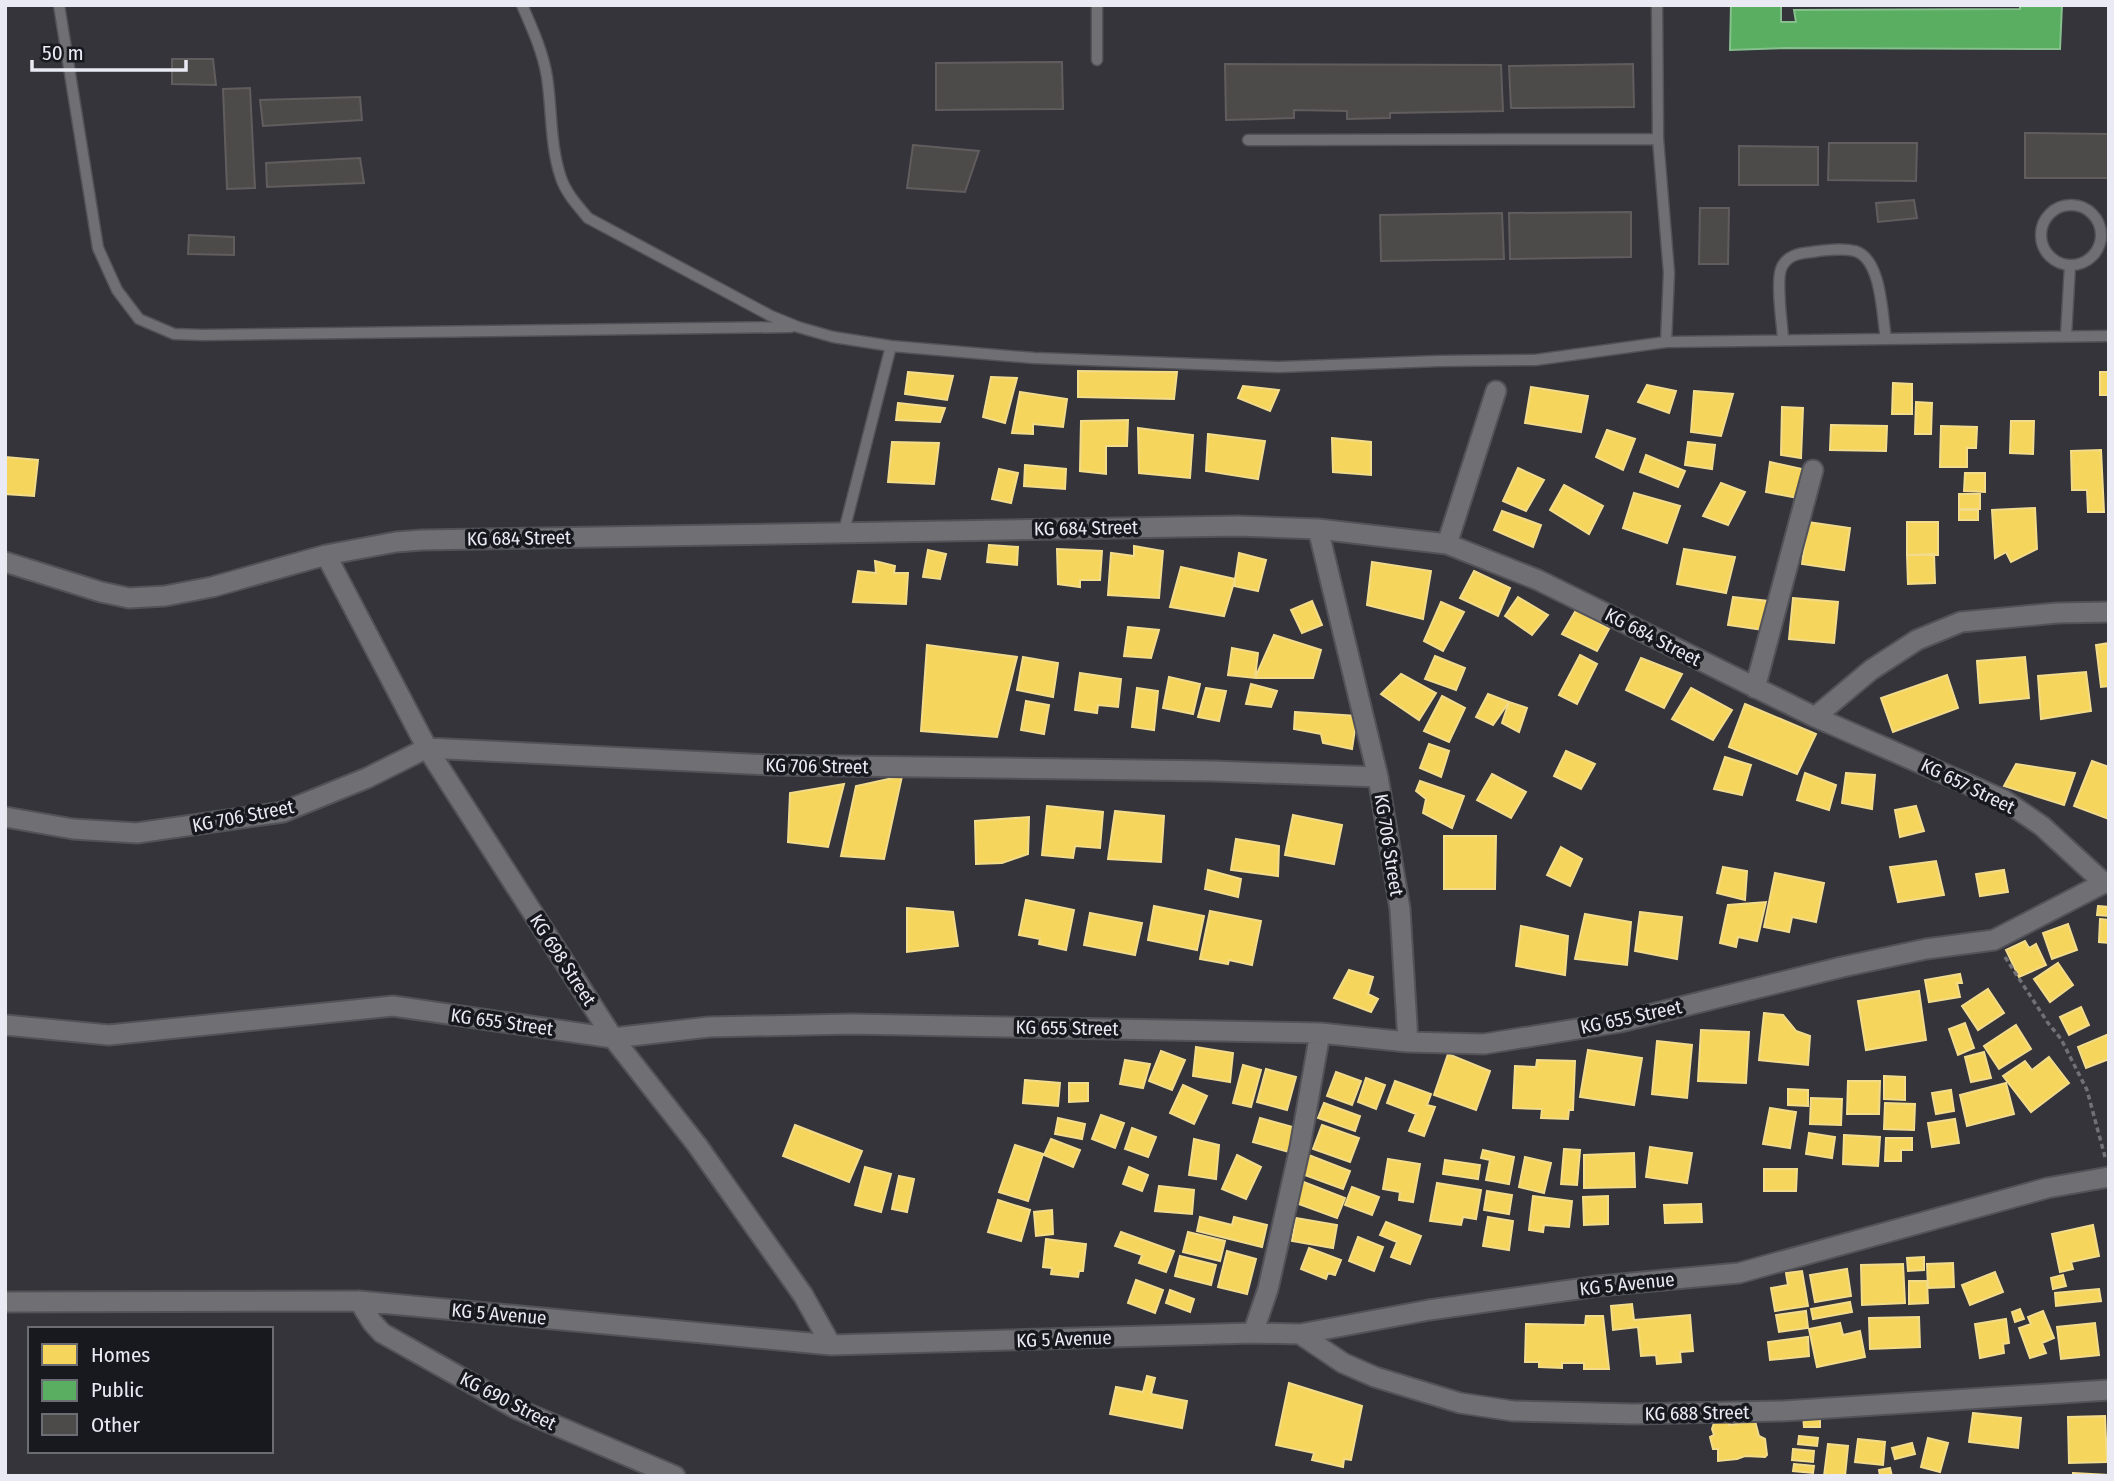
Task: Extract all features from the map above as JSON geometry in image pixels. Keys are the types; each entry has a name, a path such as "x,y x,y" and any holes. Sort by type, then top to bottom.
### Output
{"street":[{"path":"1447,544 1496,391"},
{"path":"1755,688 1813,470"},
{"name":"KG 684 Street","path":"5,562 129,598 164,596 212,587 326,555 422,540 844,531 1238,526 1318,528 1447,544 1538,580 1815,717"},
{"path":"1318,528 1378,777"},
{"name":"KG 698 Street","path":"326,555 427,748 614,1038 697,1145 803,1295 831,1345"},
{"path":"1815,717 1871,670 1917,639 1961,622 2057,613 2109,612"},
{"name":"KG 657 Street","path":"1815,717 2004,800 2042,826 2106,883"},
{"name":"KG 706 Street","path":"5,817 73,829 137,833 271,814 325,796 427,748 770,765 1213,771 1378,777 1400,909 1408,1042"},
{"name":"KG 655 Street","path":"5,1025 109,1035 393,1006 614,1038 709,1027 851,1024 1320,1033 1408,1042 1484,1044 1620,1022 1854,964 1926,949 1994,940 2106,883"},
{"path":"1254,1333 1268,1289 1300,1147 1320,1033"},
{"name":"KG 5 Avenue","path":"5,1302 359,1301 831,1345 1300,1334 1429,1310 1599,1286 1739,1273 2047,1188 2109,1177"},
{"name":"KG 690 Street","path":"359,1301 382,1333 517,1409 676,1476"},
{"name":"KG 688 Street","path":"1300,1334 1343,1363 1375,1377 1460,1403 1513,1411 1633,1415 1783,1411 2109,1390"}],"lane":[{"path":"59,5 98,248 117,290 139,319 174,334 203,335 798,327"},
{"path":"522,5 547,75 557,162 562,181 588,218 771,316 833,337 891,346 1034,358 1279,367 1439,360 1535,360 1666,342 2109,336"},
{"path":"1097,5 1097,60"},
{"path":"1657,5 1658,139 1670,273 1666,342"},
{"path":"1248,140 1658,139"},
{"path":"2071,204 2090,210 2100,226 2100,245 2088,260 2070,265 2052,259 2041,244 2041,225 2053,209 2071,204"},
{"path":"1783,339 1780,282 1782,267 1795,254 1827,250 1857,251 1870,262 1877,275 1886,339"},
{"path":"2066,336 2070,265"},
{"path":"844,531 891,346"}],"path":[{"path":"1994,940 2061,1039 2087,1090 2105,1156"}],"building: Homes":[{"path":"1078,371 1177,372 1174,399 1078,397"},
{"path":"908,372 953,376 947,400 905,394"},
{"path":"2100,372 2109,372 2109,395 2100,395"},
{"path":"991,377 1017,378 1005,423 983,417"},
{"path":"1893,383 1912,384 1912,414 1892,414"},
{"path":"1647,385 1676,391 1669,413 1638,402"},
{"path":"1243,386 1279,390 1270,411 1238,398"},
{"path":"1531,387 1588,396 1581,432 1525,423"},
{"path":"1694,391 1733,394 1721,436 1691,432"},
{"path":"1020,392 1067,399 1063,427 1033,424 1033,434 1012,433"},
{"path":"1916,402 1932,403 1931,434 1915,434"},
{"path":"898,403 945,408 940,422 896,420"},
{"path":"1782,407 1803,408 1801,458 1781,455"},
{"path":"1128,420 1127,446 1106,446 1106,474 1080,471 1081,421"},
{"path":"2011,421 2034,421 2033,454 2010,453"},
{"path":"1831,425 1887,426 1886,451 1830,450"},
{"path":"1941,426 1977,427 1976,448 1967,448 1967,467 1940,467"},
{"path":"1138,428 1193,435 1190,478 1139,473"},
{"path":"1607,430 1635,439 1623,470 1596,457"},
{"path":"1208,434 1265,441 1258,479 1206,471"},
{"path":"1332,438 1371,442 1371,475 1333,472"},
{"path":"892,442 939,443 934,484 888,482"},
{"path":"1688,442 1715,445 1712,469 1685,465"},
{"path":"2101,450 2104,512 2088,512 2087,490 2072,490 2071,451"},
{"path":"1646,455 1685,471 1678,487 1640,472"},
{"path":"5,457 38,460 34,496 5,494"},
{"path":"1770,462 1802,469 1798,498 1766,492"},
{"path":"1025,465 1066,469 1065,489 1024,486"},
{"path":"1518,468 1544,480 1526,511 1503,501"},
{"path":"999,469 1018,473 1011,503 992,499"},
{"path":"1965,473 1985,473 1985,492 1964,491"},
{"path":"1721,483 1745,492 1728,525 1703,516"},
{"path":"1564,485 1603,506 1589,534 1550,510"},
{"path":"1634,493 1680,506 1667,543 1623,528"},
{"path":"1959,494 1980,494 1980,509 1959,509"},
{"path":"2035,508 2037,549 2011,562 2006,552 1995,558 1992,510"},
{"path":"1959,510 1978,510 1978,520 1959,520"},
{"path":"1502,511 1541,525 1533,547 1494,530"},
{"path":"1808,522 1850,528 1844,570 1802,564"},
{"path":"1907,522 1938,522 1938,555 1907,555"},
{"path":"989,545 1018,547 1017,565 987,562"},
{"path":"1134,546 1163,551 1159,598 1108,595 1111,553 1134,556"},
{"path":"1057,549 1102,551 1100,580 1080,580 1080,587 1058,584"},
{"path":"1684,549 1735,557 1726,593 1677,584"},
{"path":"928,550 946,554 940,579 923,577"},
{"path":"1239,553 1266,560 1258,591 1234,586"},
{"path":"1934,554 1935,583 1908,584 1907,555"},
{"path":"875,561 895,566 894,573 908,573 906,604 853,602 858,571 876,573"},
{"path":"1372,562 1431,571 1423,619 1367,605"},
{"path":"1181,567 1235,579 1224,616 1170,607"},
{"path":"1474,571 1510,588 1498,616 1460,598"},
{"path":"1518,597 1548,615 1532,635 1505,616"},
{"path":"1733,597 1768,601 1764,630 1728,625"},
{"path":"1793,598 1838,602 1834,643 1789,639"},
{"path":"1312,601 1322,625 1302,633 1291,610"},
{"path":"1441,602 1464,612 1443,651 1424,641"},
{"path":"1576,610 1609,629 1597,651 1562,634"},
{"path":"1128,627 1159,630 1151,658 1124,656"},
{"path":"1274,635 1321,650 1313,678 1255,678"},
{"path":"2109,643 2109,686 2101,687 2096,645"},
{"path":"927,645 1017,657 997,737 921,731"},
{"path":"1232,648 1258,653 1255,678 1228,675"},
{"path":"1580,655 1597,664 1577,704 1559,695"},
{"path":"1435,656 1465,668 1456,690 1425,679"},
{"path":"1023,657 1058,663 1053,697 1017,690"},
{"path":"2025,657 2029,698 1980,703 1977,661"},
{"path":"1641,658 1682,674 1664,708 1626,690"},
{"path":"2086,672 2091,711 2041,719 2038,676"},
{"path":"1080,673 1121,679 1118,707 1098,705 1097,713 1075,710"},
{"path":"1401,674 1436,693 1419,720 1381,694"},
{"path":"1947,675 1958,708 1893,732 1881,698"},
{"path":"1169,677 1200,684 1193,714 1163,708"},
{"path":"1251,684 1277,691 1271,707 1246,704"},
{"path":"1137,688 1158,691 1154,730 1132,727"},
{"path":"1206,688 1226,691 1219,721 1198,717"},
{"path":"1691,688 1732,710 1713,740 1672,719"},
{"path":"1488,694 1509,702 1493,725 1476,717"},
{"path":"1442,696 1465,708 1449,742 1424,731"},
{"path":"1026,701 1049,705 1044,734 1021,730"},
{"path":"1509,702 1527,708 1519,732 1502,723"},
{"path":"1745,704 1816,734 1797,774 1729,747"},
{"path":"1295,712 1357,716 1352,749 1323,743 1321,734 1294,729"},
{"path":"1429,744 1449,751 1441,777 1420,768"},
{"path":"1566,751 1595,764 1581,789 1554,776"},
{"path":"1725,757 1751,765 1742,795 1714,789"},
{"path":"2092,761 2109,767 2109,819 2074,806"},
{"path":"2016,764 2075,773 2064,805 2004,786"},
{"path":"1805,773 1836,785 1829,810 1797,800"},
{"path":"1846,773 1875,775 1872,809 1842,803"},
{"path":"1492,774 1526,792 1511,818 1477,800"},
{"path":"902,776 884,859 841,856 856,786"},
{"path":"1420,781 1464,796 1452,828 1423,813 1426,799 1416,791"},
{"path":"844,784 828,847 788,842 790,793"},
{"path":"1047,806 1103,812 1100,848 1075,846 1073,858 1042,855"},
{"path":"1916,806 1924,831 1900,837 1895,810"},
{"path":"1115,811 1164,816 1161,862 1108,859"},
{"path":"1293,815 1342,825 1334,864 1285,855"},
{"path":"1029,817 1028,854 1002,863 976,864 975,821"},
{"path":"1444,836 1496,836 1495,889 1444,889"},
{"path":"1236,839 1279,846 1278,876 1231,870"},
{"path":"1561,847 1582,859 1570,886 1547,875"},
{"path":"1936,861 1944,895 1898,902 1890,867"},
{"path":"1723,867 1747,871 1745,900 1717,893"},
{"path":"1208,870 1241,879 1238,897 1205,889"},
{"path":"2004,870 2008,892 1980,896 1976,874"},
{"path":"1775,873 1824,883 1816,922 1792,917 1789,932 1764,927"},
{"path":"1026,900 1074,910 1066,950 1039,944 1040,939 1019,935"},
{"path":"1766,902 1757,941 1738,937 1736,947 1720,943 1728,905"},
{"path":"1154,906 1204,916 1197,950 1148,940"},
{"path":"2098,906 2109,907 2109,916 2097,915"},
{"path":"907,908 953,912 958,946 907,952"},
{"path":"1210,911 1261,921 1252,965 1229,960 1228,964 1200,959"},
{"path":"1640,912 1682,917 1677,959 1635,951"},
{"path":"1090,913 1142,923 1135,955 1084,945"},
{"path":"1585,914 1631,922 1627,965 1575,959"},
{"path":"2100,919 2109,920 2109,943 2099,942"},
{"path":"2068,924 2077,950 2052,959 2043,933"},
{"path":"1521,926 1568,936 1565,975 1516,966"},
{"path":"2025,941 2029,948 2036,944 2046,965 2019,977 2006,950"},
{"path":"2058,963 2073,985 2050,1002 2034,979"},
{"path":"1349,970 1373,977 1368,994 1378,999 1371,1012 1334,998"},
{"path":"1960,974 1962,983 1957,983 1960,997 1929,1002 1925,980"},
{"path":"1988,989 2004,1013 1978,1030 1962,1006"},
{"path":"1919,991 1926,1040 1866,1050 1858,1001"},
{"path":"2081,1007 2089,1025 2069,1035 2060,1017"},
{"path":"1764,1013 1783,1015 1796,1031 1810,1036 1808,1065 1759,1060"},
{"path":"1965,1023 1974,1048 1958,1055 1949,1029"},
{"path":"2016,1025 2031,1049 1999,1069 1984,1046"},
{"path":"1701,1030 1749,1032 1746,1083 1698,1081"},
{"path":"2109,1034 2109,1059 2086,1068 2078,1047"},
{"path":"1657,1041 1692,1045 1687,1098 1652,1094"},
{"path":"1196,1047 1233,1053 1230,1082 1193,1076"},
{"path":"1588,1050 1642,1058 1634,1105 1580,1097"},
{"path":"1161,1051 1185,1060 1172,1090 1149,1081"},
{"path":"1984,1052 1991,1078 1971,1082 1965,1057"},
{"path":"1448,1054 1490,1071 1476,1110 1434,1095"},
{"path":"2049,1057 2069,1083 2031,1112 2003,1076 2025,1061 2032,1070"},
{"path":"1125,1060 1150,1064 1143,1088 1120,1084"},
{"path":"1537,1060 1575,1061 1573,1110 1569,1110 1568,1119 1541,1118 1542,1109 1513,1108 1515,1066 1536,1067"},
{"path":"1243,1065 1261,1070 1251,1107 1233,1103"},
{"path":"1266,1069 1296,1077 1287,1110 1257,1102"},
{"path":"1336,1072 1361,1081 1352,1105 1327,1096"},
{"path":"1884,1076 1905,1077 1905,1100 1884,1099"},
{"path":"1366,1078 1385,1085 1376,1109 1358,1102"},
{"path":"1025,1080 1060,1083 1058,1106 1023,1103"},
{"path":"1395,1081 1431,1094 1427,1105 1435,1107 1424,1136 1409,1131 1416,1114 1387,1103"},
{"path":"1848,1081 1880,1081 1879,1114 1847,1114"},
{"path":"1069,1083 1088,1083 1088,1101 1069,1102"},
{"path":"2006,1083 2014,1114 1967,1126 1960,1095"},
{"path":"1183,1085 1207,1096 1194,1124 1170,1113"},
{"path":"1788,1089 1808,1090 1808,1106 1788,1105"},
{"path":"1951,1090 1954,1111 1936,1114 1932,1093"},
{"path":"1811,1098 1842,1099 1841,1125 1810,1124"},
{"path":"1324,1103 1360,1116 1355,1131 1318,1118"},
{"path":"1885,1103 1915,1104 1914,1130 1884,1129"},
{"path":"1770,1108 1796,1112 1790,1148 1763,1144"},
{"path":"1101,1115 1124,1123 1115,1148 1092,1139"},
{"path":"1058,1118 1085,1124 1082,1139 1055,1134"},
{"path":"1260,1118 1296,1128 1289,1152 1253,1142"},
{"path":"1955,1119 1959,1143 1932,1147 1928,1123"},
{"path":"795,1125 862,1151 849,1182 783,1156"},
{"path":"1322,1125 1359,1138 1350,1162 1313,1149"},
{"path":"1132,1128 1156,1137 1148,1157 1125,1149"},
{"path":"1809,1133 1835,1137 1832,1158 1806,1154"},
{"path":"1844,1135 1880,1137 1878,1166 1843,1164"},
{"path":"1886,1138 1912,1138 1912,1150 1901,1150 1901,1161 1885,1161"},
{"path":"1051,1139 1080,1150 1073,1167 1044,1155"},
{"path":"1194,1139 1219,1145 1216,1179 1189,1175"},
{"path":"1015,1145 1043,1154 1028,1201 999,1192"},
{"path":"1650,1147 1692,1153 1687,1183 1646,1177"},
{"path":"1564,1149 1580,1150 1577,1185 1561,1184"},
{"path":"1483,1150 1514,1157 1509,1184 1486,1180 1490,1160 1481,1158"},
{"path":"1634,1153 1635,1187 1584,1188 1584,1155"},
{"path":"1306,1154 1350,1171 1343,1189 1299,1173"},
{"path":"1237,1155 1261,1167 1246,1199 1222,1189"},
{"path":"1525,1157 1551,1163 1544,1193 1519,1187"},
{"path":"1388,1159 1420,1164 1413,1202 1399,1200 1400,1192 1383,1189"},
{"path":"1445,1160 1480,1165 1478,1179 1443,1174"},
{"path":"865,1167 891,1174 881,1212 855,1205"},
{"path":"1129,1167 1148,1175 1142,1191 1123,1184"},
{"path":"1764,1169 1797,1169 1796,1191 1764,1191"},
{"path":"899,1176 914,1179 907,1212 892,1209"},
{"path":"1301,1181 1345,1198 1337,1218 1293,1202"},
{"path":"1437,1183 1481,1190 1476,1219 1463,1217 1461,1225 1430,1221"},
{"path":"1159,1186 1194,1190 1192,1214 1155,1211"},
{"path":"1352,1187 1379,1197 1372,1215 1345,1205"},
{"path":"1487,1191 1512,1195 1509,1214 1484,1210"},
{"path":"1533,1196 1572,1201 1569,1227 1544,1225 1543,1232 1529,1230"},
{"path":"1608,1196 1608,1224 1584,1225 1583,1197"},
{"path":"998,1200 1030,1210 1021,1241 988,1232"},
{"path":"1701,1204 1702,1222 1665,1223 1664,1205"},
{"path":"1052,1210 1053,1234 1036,1236 1034,1212"},
{"path":"1200,1217 1232,1225 1234,1217 1267,1225 1262,1247 1197,1231"},
{"path":"1488,1217 1513,1221 1509,1250 1483,1246"},
{"path":"1296,1218 1337,1225 1333,1248 1292,1241"},
{"path":"1386,1222 1421,1236 1410,1264 1391,1257 1397,1242 1380,1235"},
{"path":"2093,1225 2099,1256 2071,1262 2073,1269 2060,1272 2052,1234"},
{"path":"1121,1232 1174,1251 1166,1272 1139,1263 1142,1255 1115,1246"},
{"path":"1188,1232 1225,1241 1220,1261 1183,1252"},
{"path":"1358,1237 1383,1247 1374,1271 1349,1261"},
{"path":"1046,1239 1086,1244 1083,1271 1079,1271 1078,1277 1051,1274 1052,1268 1043,1267"},
{"path":"1309,1248 1341,1260 1335,1275 1328,1273 1326,1279 1301,1269"},
{"path":"1227,1251 1256,1259 1247,1294 1218,1287"},
{"path":"1180,1256 1216,1265 1211,1285 1175,1276"},
{"path":"1924,1257 1924,1270 1908,1271 1907,1258"},
{"path":"1953,1263 1954,1287 1928,1288 1927,1264"},
{"path":"1903,1264 1905,1303 1862,1305 1861,1265"},
{"path":"1847,1269 1851,1296 1815,1302 1810,1275"},
{"path":"1802,1271 1808,1306 1775,1311 1771,1288 1788,1285 1786,1273"},
{"path":"1995,1272 2003,1292 1970,1305 1962,1285"},
{"path":"2063,1275 2066,1286 2053,1289 2051,1278"},
{"path":"1136,1280 1163,1290 1155,1313 1128,1303"},
{"path":"1909,1281 1927,1281 1928,1303 1909,1304"},
{"path":"2099,1289 2101,1301 2056,1306 2055,1293"},
{"path":"1170,1290 1194,1299 1190,1312 1166,1303"},
{"path":"1850,1302 1852,1312 1813,1319 1811,1309"},
{"path":"1632,1304 1634,1320 1690,1315 1693,1351 1680,1352 1681,1362 1657,1364 1656,1355 1641,1356 1638,1327 1613,1330 1611,1306"},
{"path":"2020,1309 2024,1319 2015,1322 2012,1312"},
{"path":"1806,1311 1808,1328 1779,1332 1776,1315"},
{"path":"2043,1311 2054,1338 2042,1343 2046,1353 2030,1358 2019,1328 2031,1324 2028,1317"},
{"path":"1586,1316 1603,1316 1609,1369 1584,1369 1584,1363 1562,1363 1562,1368 1539,1367 1539,1362 1525,1362 1526,1324 1585,1325"},
{"path":"1919,1317 1920,1347 1870,1349 1869,1318"},
{"path":"2006,1319 2009,1343 2003,1344 2004,1353 1980,1358 1975,1324"},
{"path":"1840,1323 1843,1335 1860,1331 1865,1357 1817,1367 1809,1329"},
{"path":"2095,1323 2099,1355 2061,1359 2057,1327"},
{"path":"1808,1337 1809,1356 1770,1360 1768,1342"},
{"path":"1147,1376 1155,1378 1151,1394 1187,1401 1182,1428 1110,1414 1116,1387 1143,1392"},
{"path":"1289,1383 1362,1406 1351,1460 1344,1459 1343,1467 1312,1460 1314,1453 1276,1445"},
{"path":"1973,1413 2021,1418 2018,1448 1969,1442"},
{"path":"1820,1414 1820,1427 1804,1427 1803,1415"},
{"path":"2105,1416 2107,1462 2069,1463 2068,1417"},
{"path":"1730,1421 1729,1425 1755,1421 1759,1436 1765,1439 1767,1455 1718,1461 1718,1449 1713,1449 1710,1437 1714,1435 1712,1429 1714,1423"},
{"path":"1799,1436 1818,1438 1817,1446 1798,1444"},
{"path":"1928,1438 1948,1443 1940,1472 1921,1467"},
{"path":"1858,1439 1885,1442 1883,1465 1855,1462"},
{"path":"1912,1443 1915,1454 1895,1459 1892,1448"},
{"path":"1828,1444 1848,1446 1845,1476 1824,1476"},
{"path":"1793,1449 1814,1451 1813,1462 1792,1460"},
{"path":"1794,1464 1814,1466 1813,1473 1793,1471"},
{"path":"1890,1468 1892,1476 1880,1476 1879,1470"},
{"path":"2073,1473 2109,1475 2109,1476 2073,1476"}],"building: Public":[{"path":"1731,5 1781,5 1781,22 1796,22 1794,10 2020,9 2020,5 2062,5 2060,49 1730,50"}],"building: Other":[{"path":"172,59 213,59 216,85 172,84"},
{"path":"1062,62 1063,109 936,110 936,63"},
{"path":"1225,64 1501,65 1503,111 1390,113 1390,118 1347,119 1347,111 1294,110 1294,118 1226,120"},
{"path":"1633,64 1634,107 1511,108 1509,66"},
{"path":"250,88 255,188 227,189 223,89"},
{"path":"360,97 362,120 263,126 260,100"},
{"path":"2025,133 2109,134 2109,178 2025,178"},
{"path":"1829,143 1917,143 1916,181 1828,180"},
{"path":"913,145 979,151 965,192 907,188"},
{"path":"1739,146 1818,147 1818,185 1739,185"},
{"path":"360,158 364,183 267,187 266,163"},
{"path":"1914,200 1917,218 1878,222 1876,203"},
{"path":"1700,208 1729,208 1728,264 1699,264"},
{"path":"1631,212 1631,257 1510,259 1509,213"},
{"path":"1502,213 1504,259 1381,261 1380,215"},
{"path":"189,235 234,237 234,255 188,254"}]}
